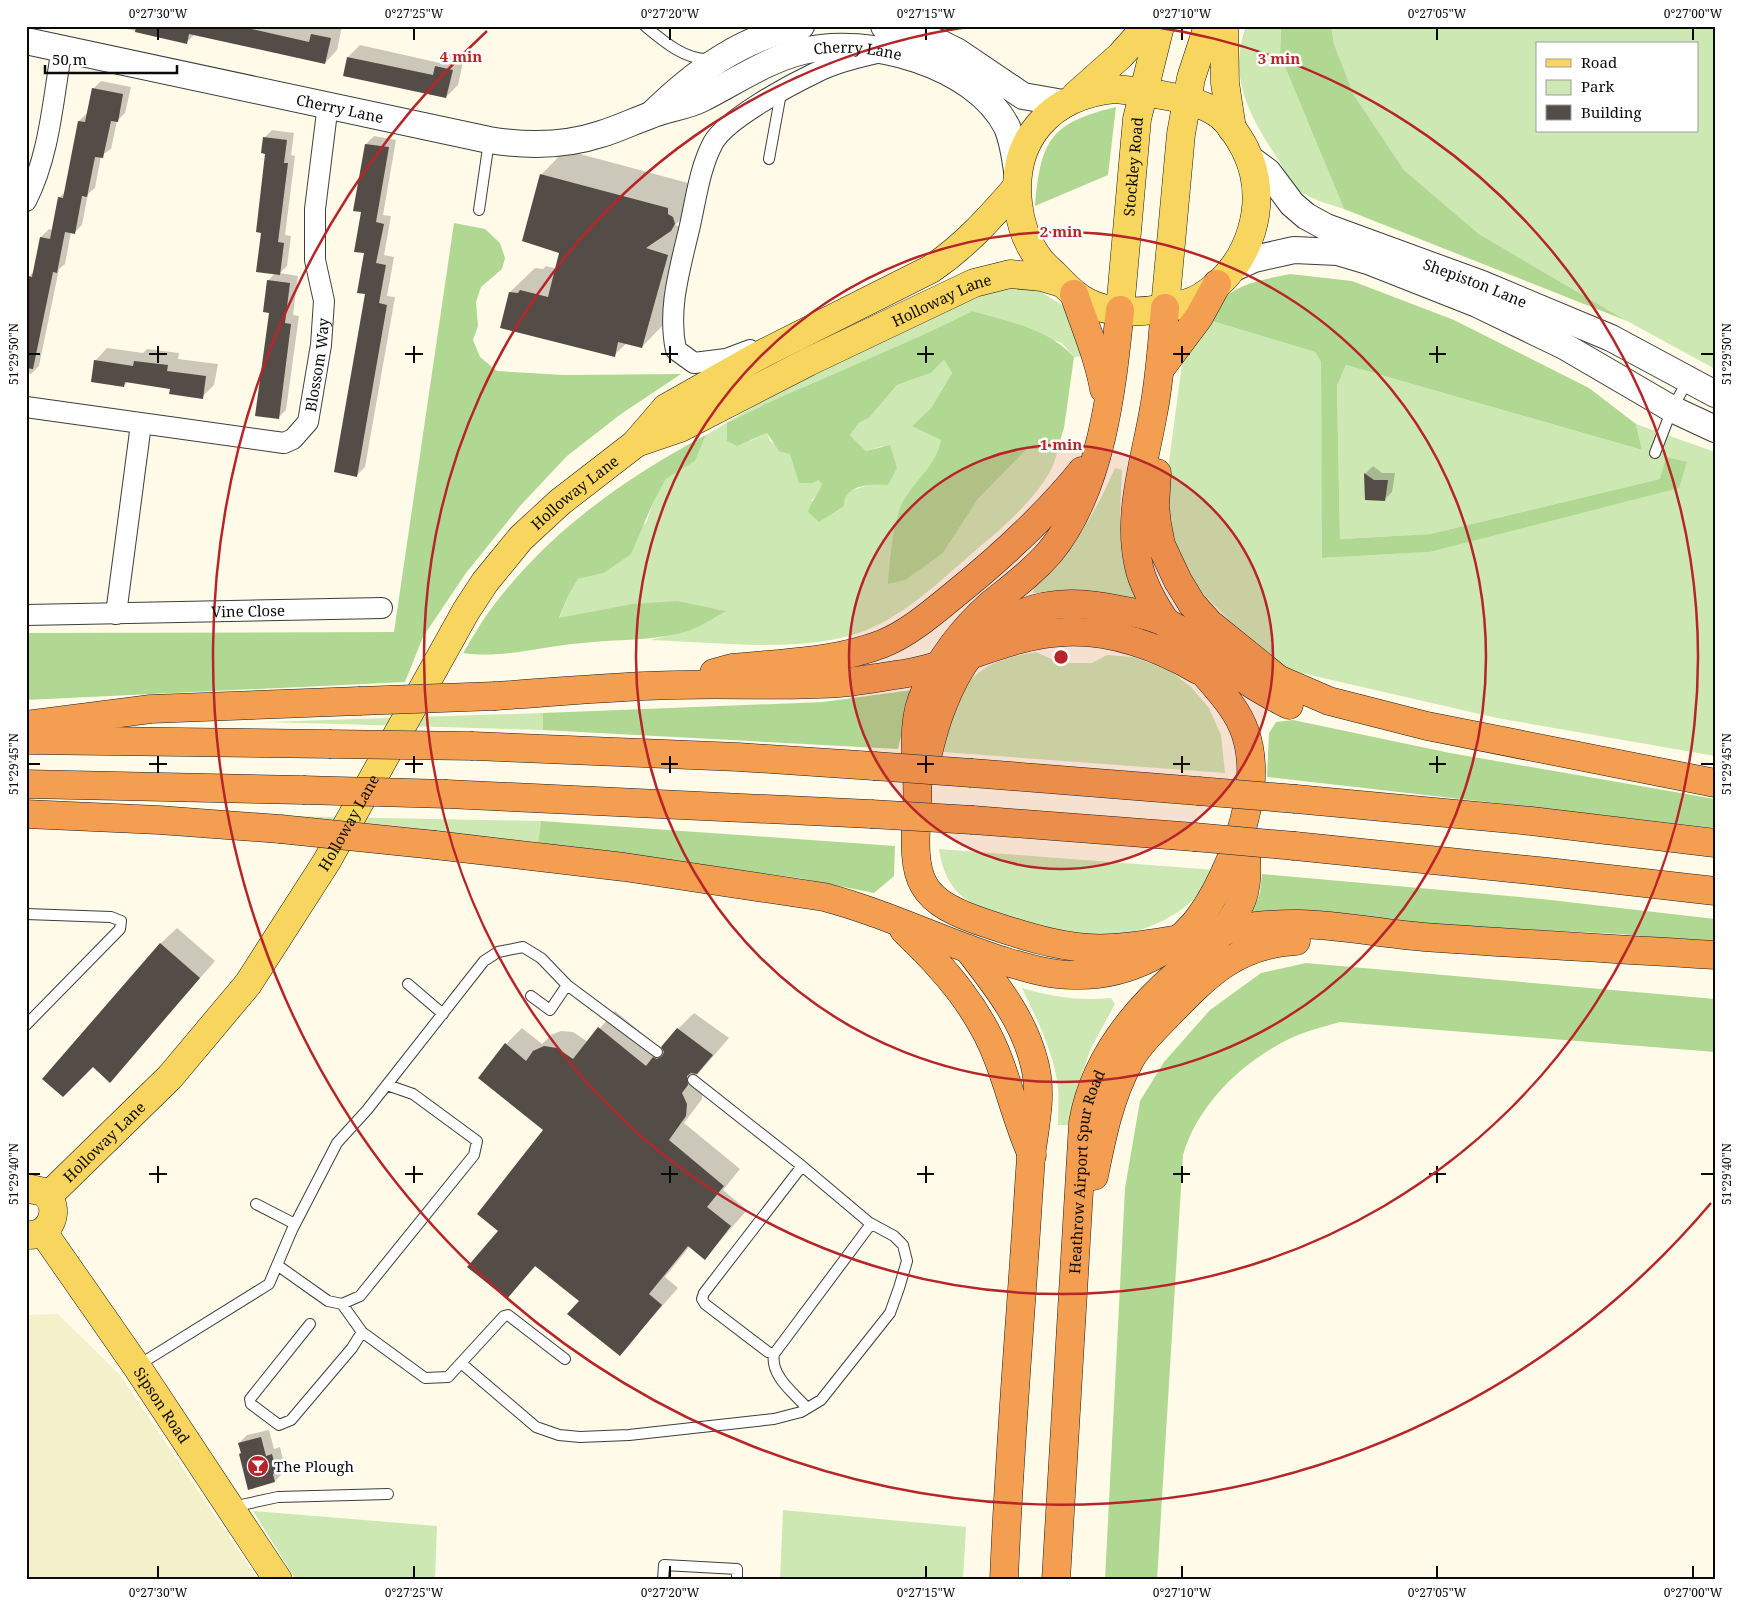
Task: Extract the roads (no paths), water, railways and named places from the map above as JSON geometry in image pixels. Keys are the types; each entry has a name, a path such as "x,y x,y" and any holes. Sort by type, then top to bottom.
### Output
{"highway":[{"path":"1159,370 1199,317 1224,277"},
{"path":"1069,289 1100,366 1107,408"},
{"path":"26,814 159,820 280,829 624,867 789,891 852,904 969,950 1030,969 1072,976 1092,975 1134,966 1182,938 1202,917 1228,867 1248,803 1250,771 1246,734 1232,707 1206,675 1149,595 1139,569 1136,548 1138,496 1154,412 1165,308"},
{"path":"1004,1580 1032,1155 1038,1119 1039,1095 1032,1054 1008,1001 924,886 916,861 919,786 915,745 918,713 938,667 962,632 990,605 1028,575 1052,549 1087,486 1107,408 1120,310"},
{"path":"1154,412 1158,448 1155,506 1161,545 1178,581 1192,604 1209,623 1256,664 1303,691 1329,701 1427,726 1715,783"},
{"path":"677,685 732,668 851,654 883,644 909,630 935,611 1019,540 1052,507 1095,455"},
{"path":"919,786 942,707 968,657 988,636 1005,622 1036,607 1061,603 1088,605 1127,612 1169,624 1190,636 1254,686 1313,715 1360,726 1427,726"},
{"path":"26,725 151,709 496,696 677,685 838,683 938,667 997,645 1025,637 1084,632 1118,638 1173,655 1206,675"},
{"path":"26,740 473,746 728,757 972,773 1296,799 1531,821 1715,843"},
{"path":"26,784 447,794 973,820 1295,846 1715,891"},
{"name":"Heathrow Airport Spur Road","path":"1056,1580 1083,1122 1086,1104 1099,1072 1128,1024 1154,994 1221,932 1238,910 1245,889 1244,818"},
{"path":"938,904 974,920 1064,945 1114,948 1267,926 1302,924 1404,935 1546,946 1715,955"},
{"path":"894,920 944,969 962,992 999,1060 1018,1124 1032,1155"},
{"path":"1074,1268 1104,1128 1116,1090 1130,1059 1146,1038 1186,997 1218,967 1235,956 1265,944 1404,935"}],"main road":[{"path":"1068,101 1115,89 1143,92 1186,100 1217,113 1232,129 1249,158 1257,180 1257,211 1252,232 1224,277 1194,300 1147,311 1103,308 1087,302 1069,289 1036,256 1028,242 1019,211 1017,180 1024,151 1034,132 1049,114 1068,101 1120,56 1147,26"},
{"name":"Stockley Road","path":"1120,310 1134,142 1143,92 1160,26"},
{"path":"1165,308 1181,134 1186,100 1194,66 1208,26"},
{"path":"1224,26 1225,83 1232,129"},
{"name":"Holloway Lane","path":"37,1192 170,1077 248,984 326,861 448,640 485,582 520,538 596,472 635,444 666,408 760,355 833,320 924,272 956,252 976,234 1017,180"},
{"name":"Holloway Lane","path":"635,444 680,428 808,362 974,283 1010,274 1042,277 1069,289"},
{"path":"34,1233 53,1219 54,1211 37,1192"},
{"name":"Sipson Road","path":"34,1233 136,1367 278,1580"}],"street":[{"name":"Cherry Lane","path":"652,114 679,88 720,59 750,42 801,26"},
{"name":"Cherry Lane","path":"885,38 903,54 937,68 965,84 990,104 1009,134 1017,180"},
{"name":"Cherry Lane","path":"26,41 328,104 489,140 517,144 576,140 600,135 652,114 689,105 762,66 803,51 851,47 885,38 940,43 958,52 1023,96 1068,101"},
{"path":"833,320 712,362 694,363 676,350 672,311 706,160 714,142 732,122 816,72 885,38"},
{"path":"26,201 37,176 46,143 62,48"},
{"name":"Blossom Way","path":"26,407 284,443 293,439 308,422 324,320 324,301 316,260 314,209 328,104"},
{"name":"Shepiston Lane","path":"1249,158 1268,172 1292,204 1306,216 1326,227 1482,284 1611,338 1715,394"},
{"name":"Shepiston Lane","path":"1224,277 1254,259 1294,250 1338,252 1368,260 1468,300 1564,346 1672,409 1715,429"},
{"path":"116,614 141,424"},
{"name":"Vine Close","path":"26,615 382,608"}],"lane":[{"path":"645,26 665,43 686,54 700,60 720,59"},
{"path":"769,159 781,93"},
{"path":"479,210 489,140"},
{"path":"1655,453 1672,409 1688,380"},
{"path":"26,914 111,917 121,921 120,929 26,1025"},
{"path":"136,1367 269,1284 295,1224 337,1143 387,1085 484,961 498,952 523,947 541,958 567,985 657,1052"},
{"path":"408,984 443,1014"},
{"path":"530,996 550,1010 567,985"},
{"path":"461,1363 536,1427 559,1434 580,1437 629,1435 774,1419 808,1408 821,1400 890,1313 907,1261 903,1245 894,1236 870,1223 802,1166 693,1080"},
{"path":"277,1265 328,1301 342,1304 360,1296 474,1155 476,1140 413,1094 387,1085"},
{"path":"774,1354 705,1304 702,1299 704,1292 802,1166"},
{"path":"256,1204 295,1224"},
{"path":"808,1408 777,1373 772,1363 774,1354 870,1228 870,1223"},
{"path":"342,1304 362,1332 425,1378 448,1377 504,1316 508,1315 565,1359"},
{"path":"310,1324 250,1398 251,1404 279,1425 291,1420 352,1348 362,1332"},
{"path":"231,1508 278,1497 388,1494"},
{"path":"663,1580 664,1565 737,1568 736,1580"}],"place":[{"name":"The Plough","path":"258,1466"}]}
